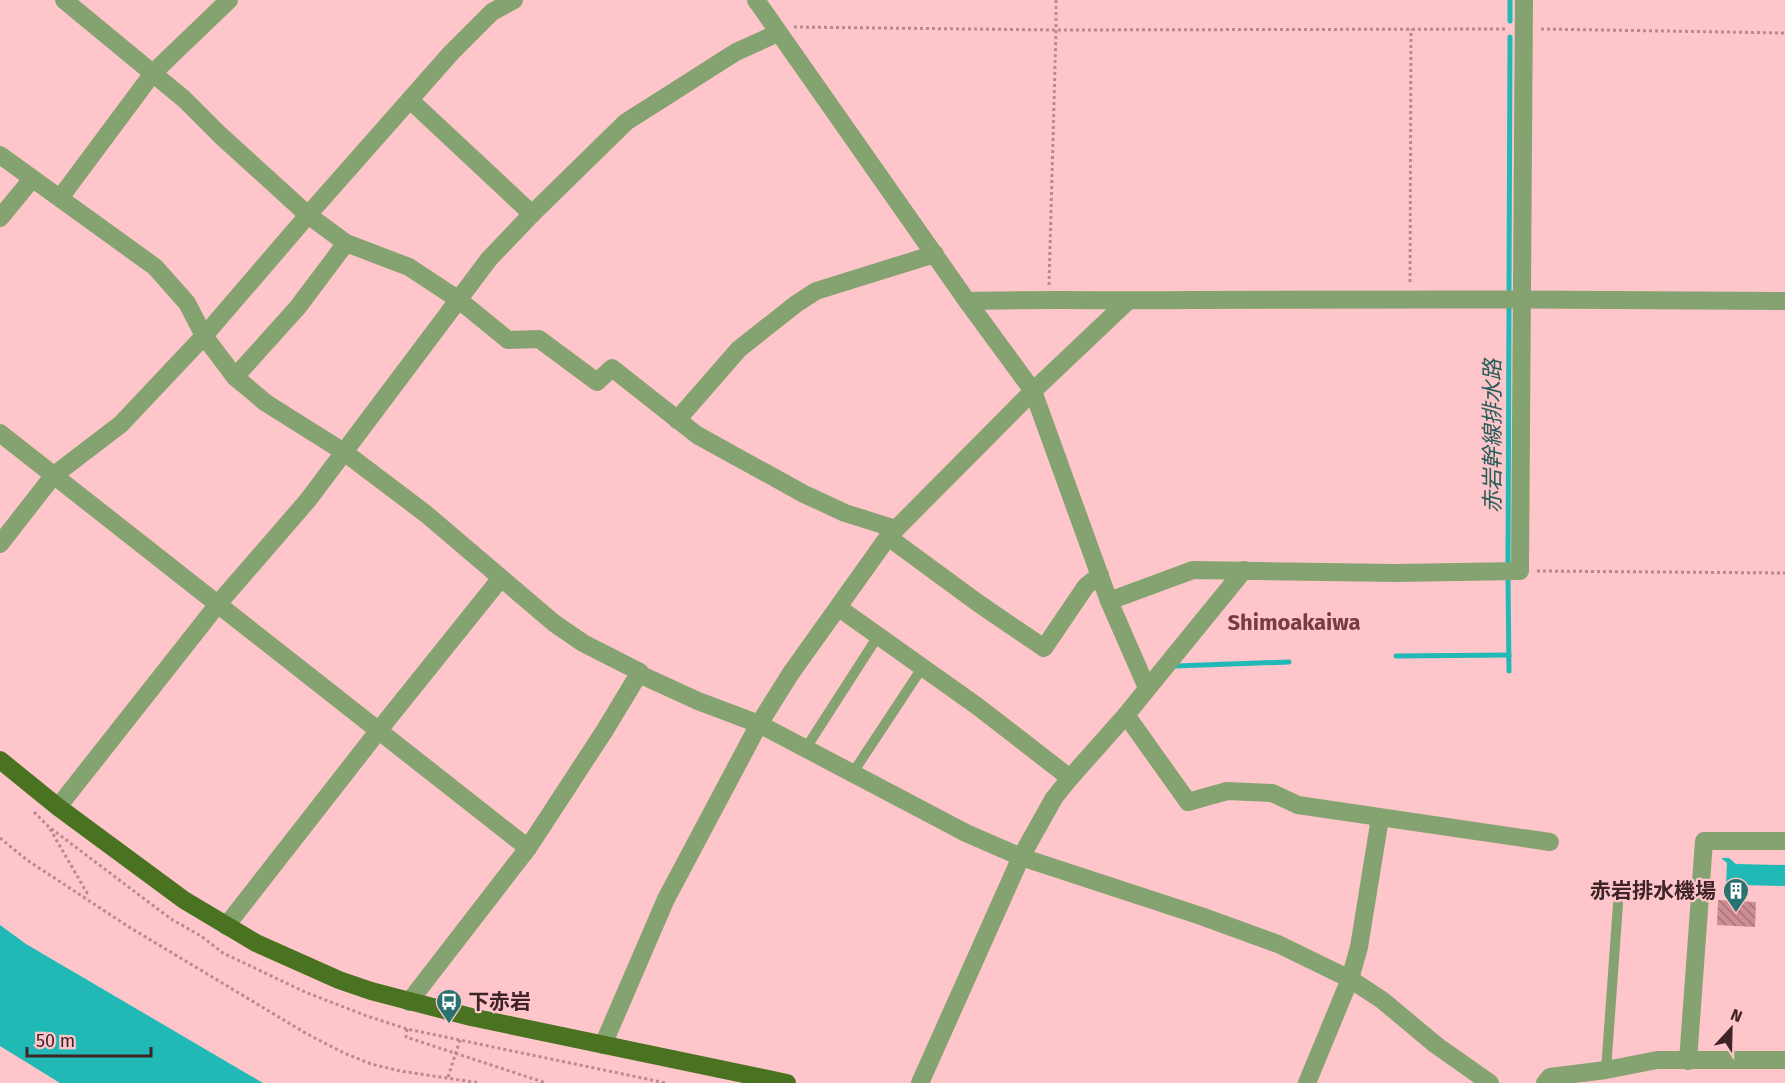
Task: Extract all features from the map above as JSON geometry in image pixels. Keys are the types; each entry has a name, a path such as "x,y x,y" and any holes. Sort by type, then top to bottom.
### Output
{"main road":[{"path":"0,760 58,807 184,900 256,943 339,981 409,1002 471,1017 787,1083"}],"street":[{"path":"64,0 184,99 308,215 346,243 409,267 459,300 508,340 539,339 597,382 612,368 697,435 804,494 892,533 978,603 1044,648 1086,586 1100,575"},
{"path":"60,198 153,73 229,0"},
{"path":"0,544 53,476 121,424 204,336 451,53 492,12 514,0"},
{"path":"756,0 1033,391 1109,601 1147,687"},
{"path":"1109,601 1193,570 1395,573 1520,571 1524,0"},
{"path":"58,807 218,604 308,500 489,259 626,122 736,52 776,30"},
{"path":"410,100 532,214"},
{"path":"0,155 155,267 187,303 204,336 235,377 266,403 344,452 426,514 554,623 583,643 640,672 639,674 698,701 759,724 966,833 1021,857 1201,916 1278,944 1350,980 1382,1000 1436,1045 1490,1083"},
{"path":"0,218 32,179"},
{"path":"235,377 298,307 346,243"},
{"path":"677,420 739,349 816,291 935,254"},
{"path":"968,301 1521,298 1785,300"},
{"path":"603,1045 666,899 759,724 791,673 892,533 1033,391 1128,301"},
{"path":"0,433 528,848"},
{"path":"920,1083 1021,857 1054,798 1126,715 1244,570"},
{"path":"226,926 501,578"},
{"path":"839,608 977,706 1070,778"},
{"path":"409,1002 528,848 639,674"},
{"path":"1126,715 1188,802 1227,791 1272,793 1298,805 1550,842"},
{"path":"1307,1083 1350,980 1359,948 1380,818"},
{"path":"1688,1060 1704,841 1785,842"},
{"path":"1545,1083 1550,1077 1606,1070 1657,1060 1785,1060"}],"lane":[{"path":"806,748 878,636"},
{"path":"852,774 922,668"},
{"path":"1606,1070 1618,904"}],"path":[{"path":"1048,299 1056,0"},
{"path":"1410,299 1411,29"},
{"path":"776,30 1524,29 1785,33"},
{"path":"1520,571 1785,573"},
{"path":"49,827 87,893 84,897"},
{"path":"0,838 27,860 129,927 308,1034 344,1053 371,1064 480,1083"},
{"path":"407,1029 406,1037 546,1083"},
{"path":"466,1042 468,1031"},
{"path":"448,1077 460,1040"}],"water":[{"path":"1721,858 1729,858 1736,864 1785,865 1785,886 1742,885 1742,891 1734,891 1733,885 1726,884 1727,863"},
{"path":"0,925 26,944 263,1083 60,1083 0,1046"}],"building":[{"name":"赤岩排水機場","path":"1718,900 1756,902 1755,927 1717,925"}],"waterway":[{"name":"赤岩幹線排水路","path":"1510,0 1510,21"},
{"name":"赤岩幹線排水路","path":"1509,290 1510,37"},
{"name":"赤岩幹線排水路","path":"1508,566 1509,307"},
{"name":"赤岩幹線排水路","path":"1508,578 1509,671"},
{"path":"1396,656 1509,655"},
{"path":"1175,666 1289,662"}],"place":[{"name":"赤岩排水機場","path":"1736,914"},
{"name":"下赤岩","path":"449,1025"}],"district":[{"name":"Shimoakaiwa","path":"1294,622"}]}
